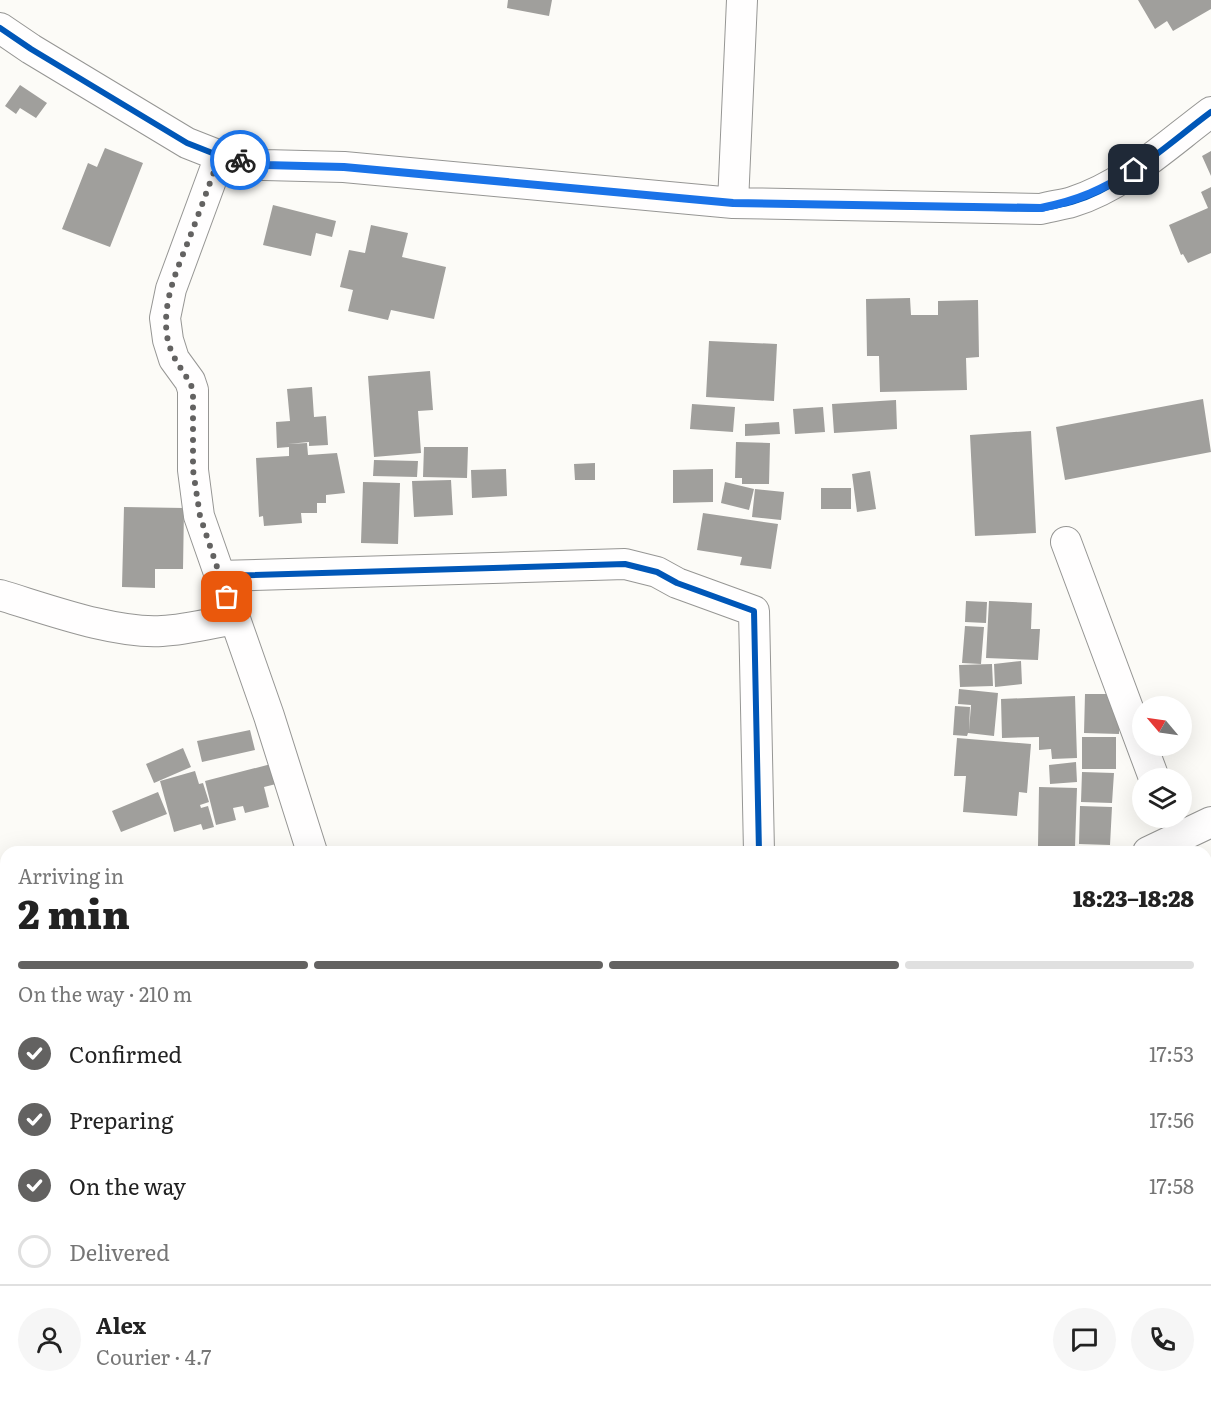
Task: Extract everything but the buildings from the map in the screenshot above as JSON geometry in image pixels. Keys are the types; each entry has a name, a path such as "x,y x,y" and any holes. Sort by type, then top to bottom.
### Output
{"street":[{"path":"733,203 742,0"},
{"path":"0,28 188,143 220,156 264,165 344,167 733,203 1041,208 1073,202 1106,187 1134,170 1211,112"},
{"path":"220,156 171,289 165,318 174,359 193,390 193,470 200,516 269,716 310,846"},
{"path":"1066,542 1150,768"},
{"path":"219,576 625,564 657,572 676,583 754,611 759,846"},
{"path":"0,595 91,621 137,630 162,631 235,619"},
{"path":"1192,825 1211,822"},
{"path":"1154,846 1172,828"}],"cycle path":[{"path":"0,28 187,143 220,156 264,165 344,167 733,203 1041,209 1072,202 1110,186 1145,163 1211,112"},
{"path":"219,576 625,564 657,572 677,583 754,611 759,846"}],"way so far":[{"path":"227,597 200,516 193,470 193,390 174,359 165,318 171,289 220,156 240,160"}],"route":[{"path":"240,160 264,165 344,167 733,203 1041,208 1073,202 1106,187 1134,170"}]}
